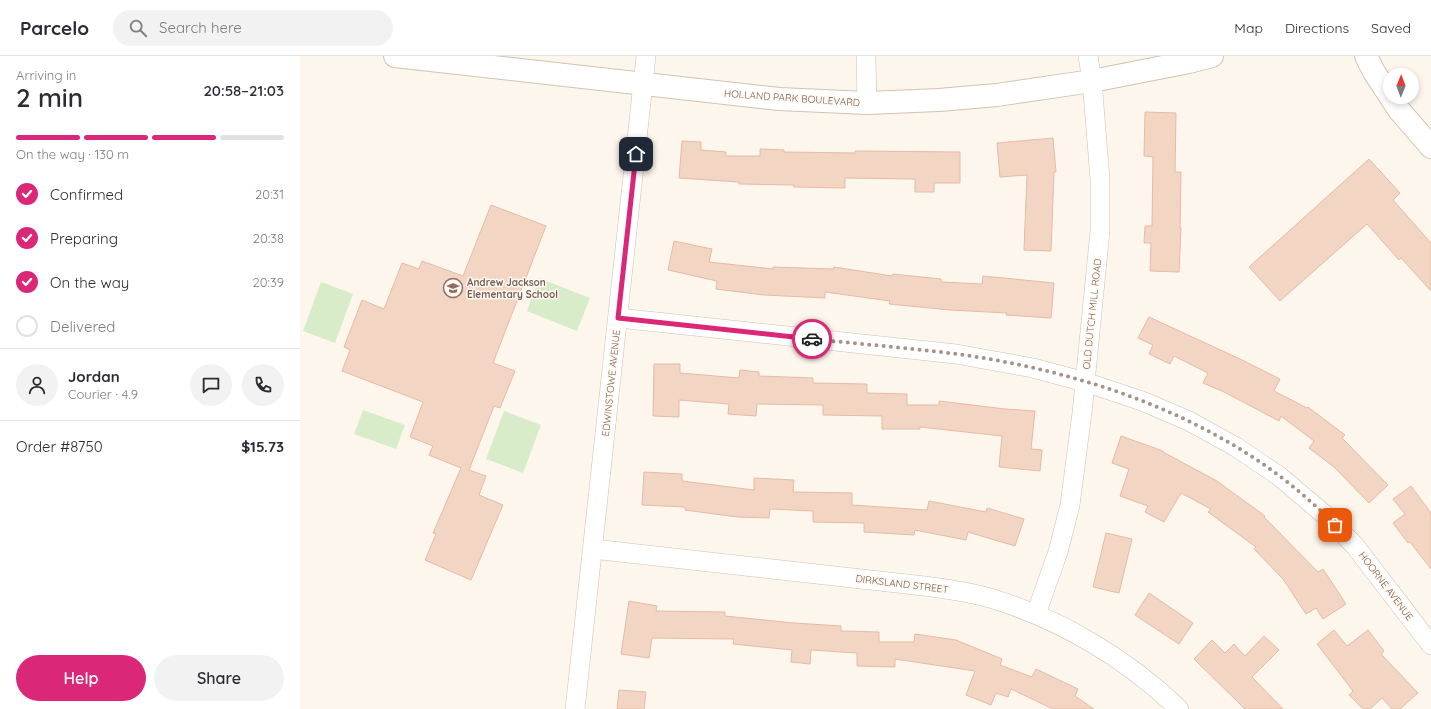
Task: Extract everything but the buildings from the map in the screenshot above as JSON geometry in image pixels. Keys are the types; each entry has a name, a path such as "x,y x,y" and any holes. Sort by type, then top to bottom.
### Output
{"street":[{"name":"HOLLAND PARK BOULEVARD","path":"395,56 779,99 867,103 939,100 983,96 1092,81 1212,56"},
{"name":"EDWINSTOWE AVENUE","path":"575,709 646,56"},
{"path":"866,56 867,103"},
{"name":"OLD DUTCH MILL ROAD","path":"1036,614 1058,552 1070,506 1076,465 1100,231 1100,179 1092,81 1088,56"},
{"path":"1366,56 1374,72 1399,110 1431,147"},
{"name":"HOORNE AVENUE","path":"618,318 956,354 1034,368 1085,382 1142,401 1189,421 1236,447 1279,476 1325,515 1355,546 1431,645"},
{"name":"DIRKSLAND STREET","path":"593,549 953,590 992,599 1036,614 1088,640 1162,693 1179,709"}],"green space":[{"path":"539,278 590,298 577,331 527,311"},
{"path":"321,282 353,294 335,343 303,331"},
{"path":"363,410 405,425 396,449 354,434"},
{"path":"504,411 541,425 523,473 486,459"}],"way so far":[{"path":"812,339 956,354 994,360 1034,368 1085,382 1142,401 1189,421 1236,447 1279,476 1335,525"}],"place":[{"name":"Andrew Jackson Elementary School","path":"453,288"}],"route":[{"path":"636,154 618,318 812,339"}]}
